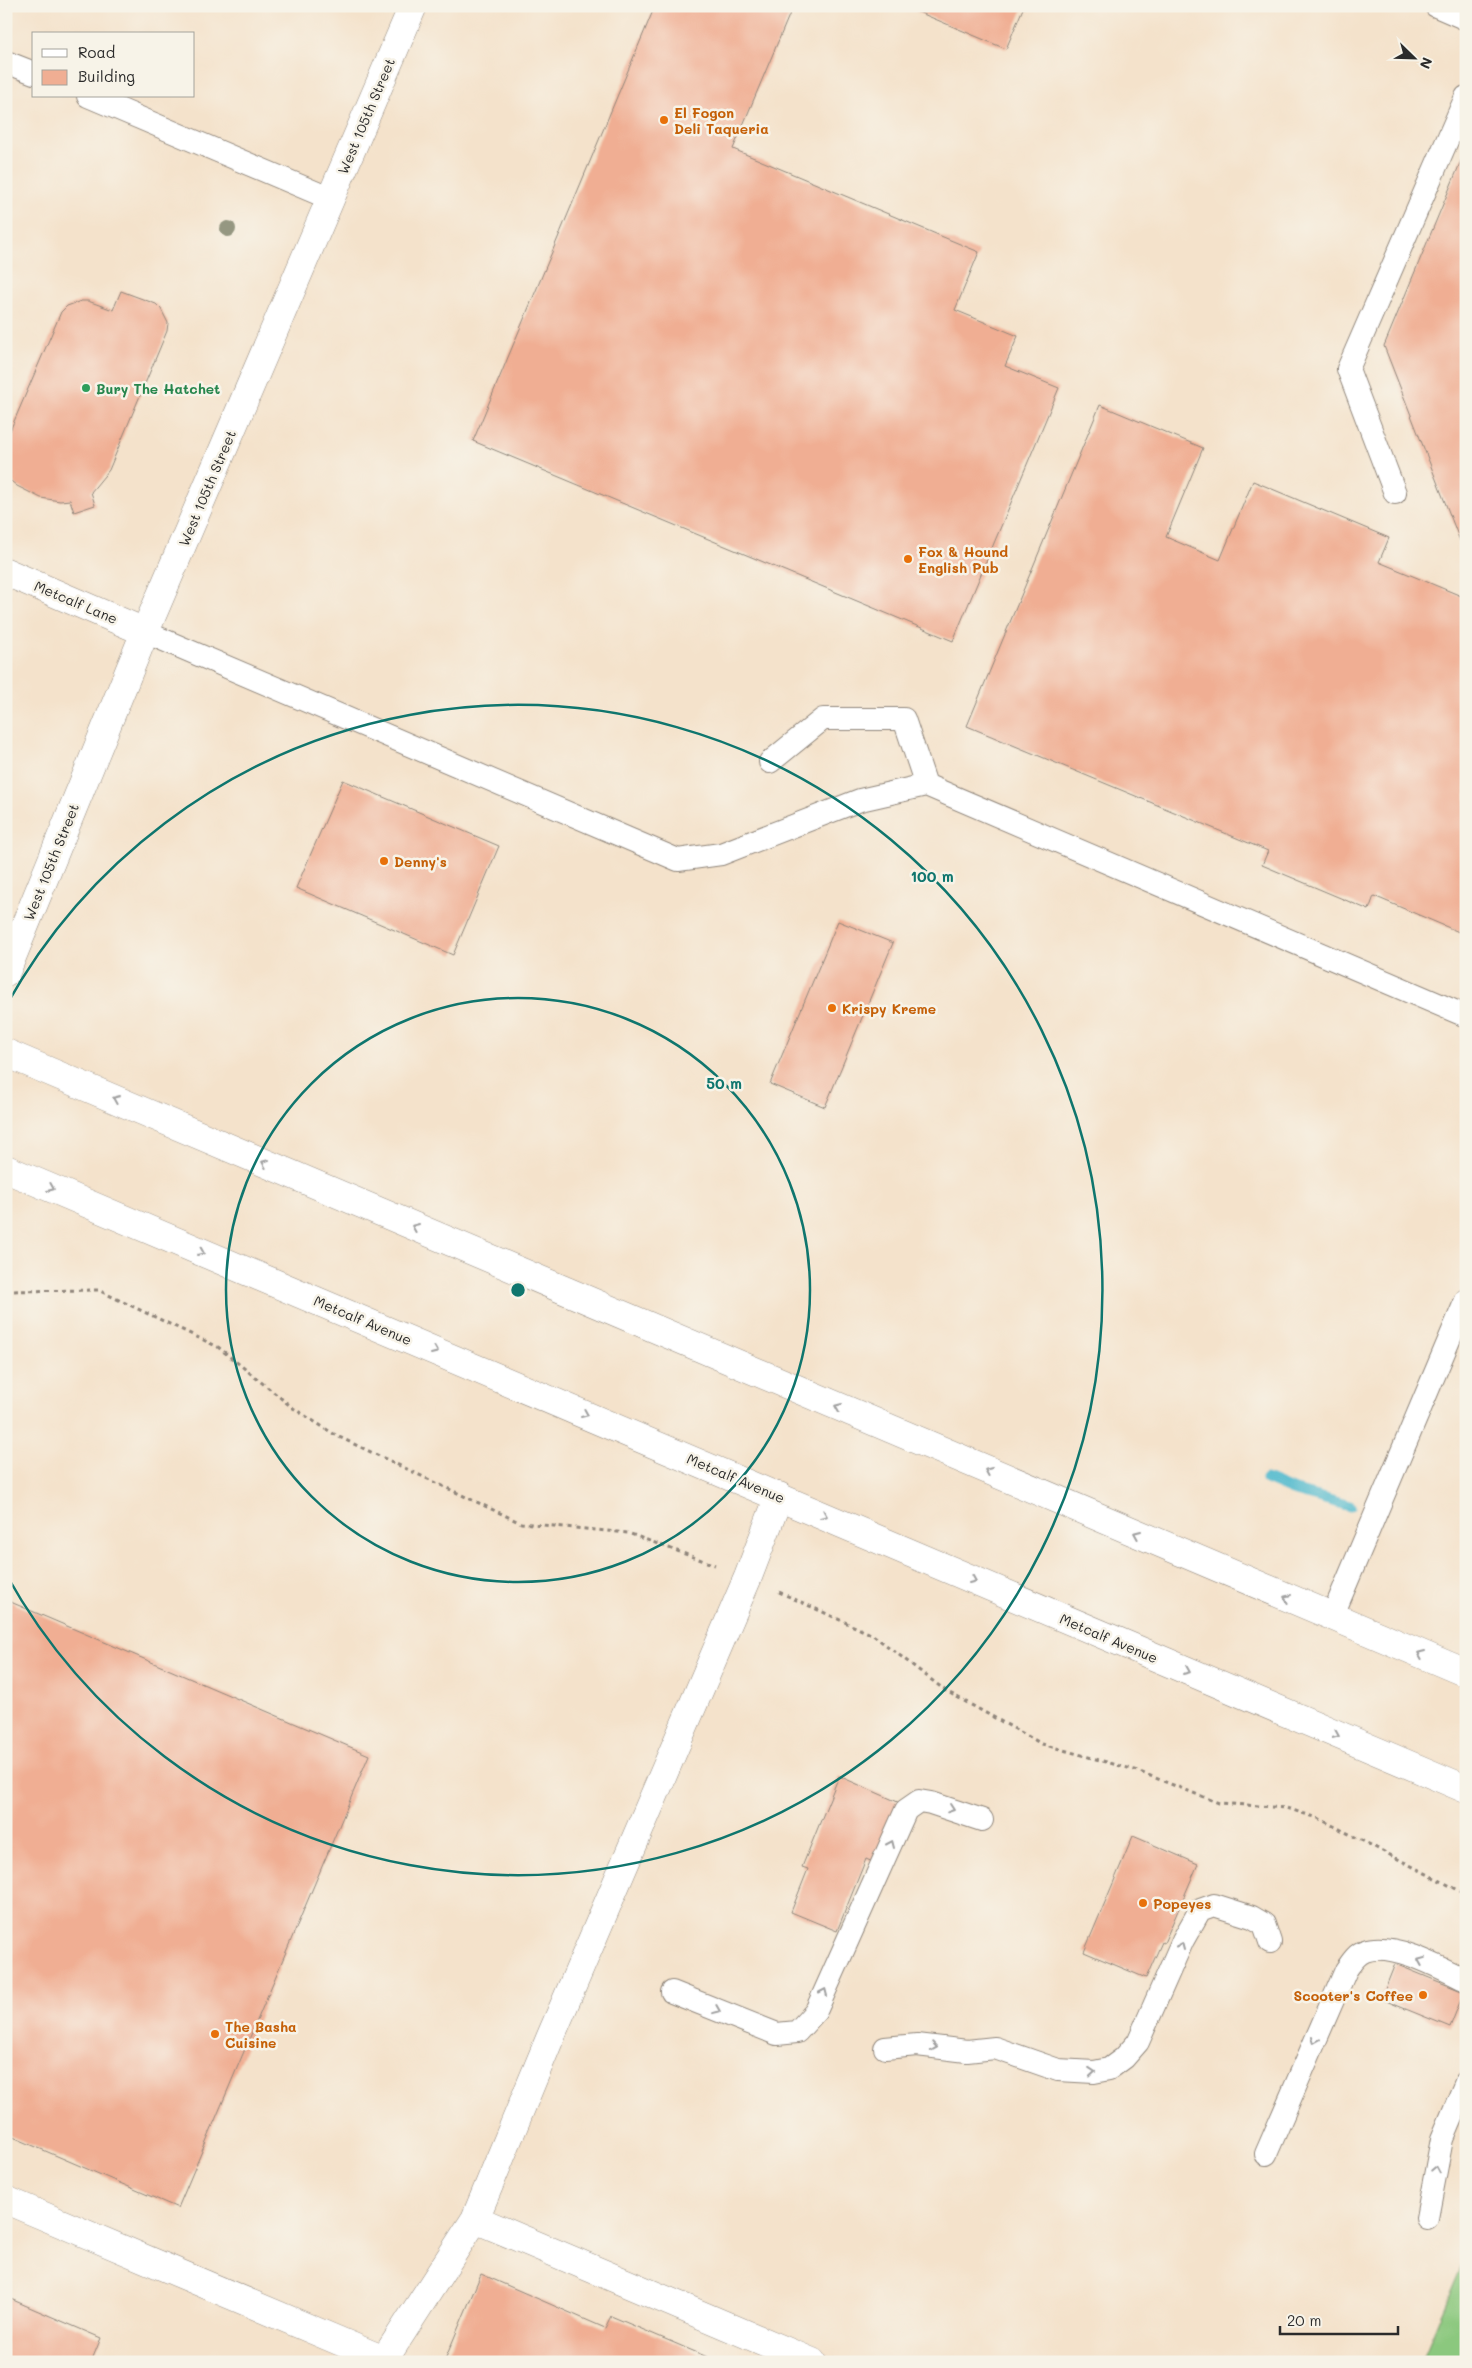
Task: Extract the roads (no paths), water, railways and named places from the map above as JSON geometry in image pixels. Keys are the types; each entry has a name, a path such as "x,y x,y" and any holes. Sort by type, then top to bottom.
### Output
{"main road":[{"name":"West 105th Street","path":"6,972 145,632 412,6"},
{"name":"Metcalf Lane","path":"6,572 145,632"},
{"path":"6,1052 1466,1673"},
{"name":"Metcalf Avenue","path":"6,1169 1466,1789"},
{"path":"6,2200 384,2360 475,2219 550,2038 748,1577 779,1496"},
{"path":"475,2219 812,2362"}],"lane":[{"path":"1436,6 1466,19"},
{"path":"6,62 32,73"},
{"path":"1395,493 1348,369 1466,97"},
{"path":"93,98 331,199"},
{"path":"145,632 678,860 721,854 860,800 926,785 1466,1016"},
{"path":"770,762 823,719 904,719 926,785"},
{"path":"1332,1617 1466,1300"},
{"path":"672,1992 777,2034 797,2032 816,2011 906,1810 919,1801 931,1803 982,1820"},
{"path":"886,2048 917,2044 967,2051 995,2048 1058,2070 1094,2072 1109,2069 1124,2058 1138,2042 1183,1940 1200,1910 1214,1905 1252,1917 1264,1924 1270,1942"},
{"path":"1266,2154 1346,1970 1357,1956 1365,1951 1386,1948 1466,1980"},
{"path":"1427,2218 1442,2139 1466,2082"}],"waterway":[{"path":"1266,1479 1292,1490 1350,1506"}],"place":[{"name":"El Fogon Deli Taqueria","path":"664,120"},
{"name":"Bury The Hatchet","path":"86,388"},
{"name":"Fox & Hound English Pub","path":"908,559"},
{"name":"Denny's","path":"384,861"},
{"name":"Krispy Kreme","path":"832,1008"},
{"name":"Popeyes","path":"1143,1903"},
{"name":"Scooter's Coffee","path":"1423,1995"},
{"name":"The Basha Cuisine","path":"215,2034"}]}
